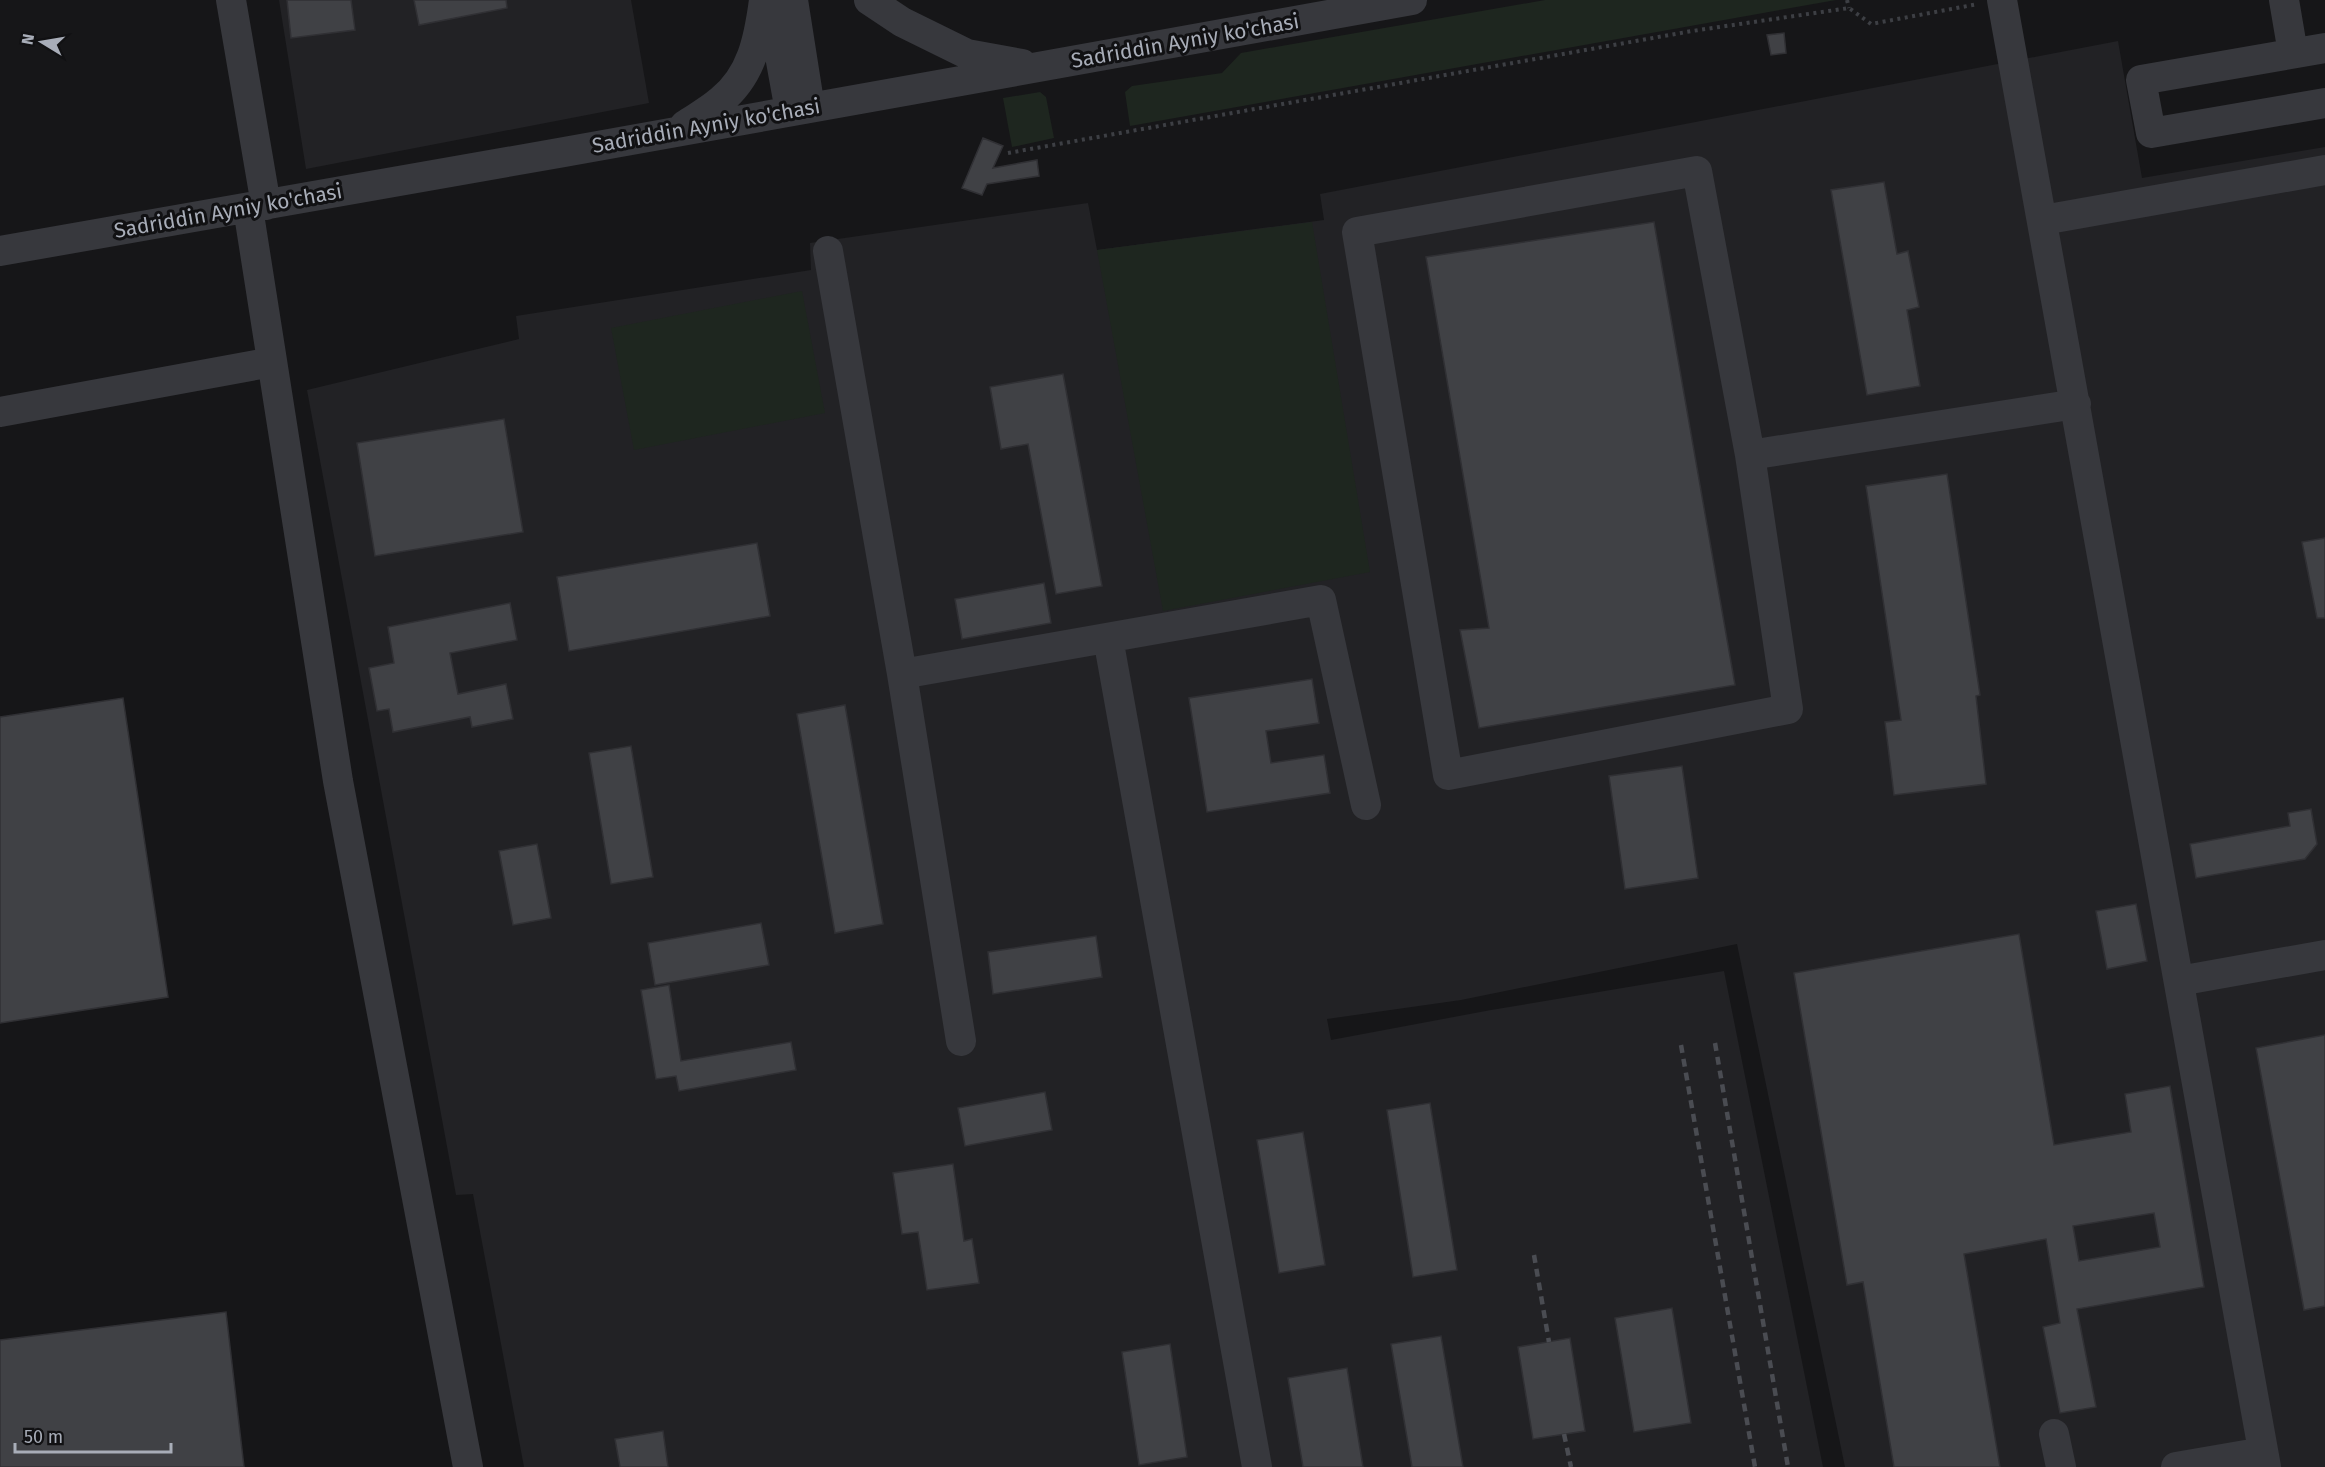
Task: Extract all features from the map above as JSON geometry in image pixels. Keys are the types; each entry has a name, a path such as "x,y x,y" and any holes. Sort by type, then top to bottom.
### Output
{"street":[{"path":"231,0 257,207 272,362 338,781 468,1467"},
{"path":"676,131 721,101 741,80 752,58 764,0"},
{"path":"770,0 800,110"},
{"path":"793,0 800,110"},
{"path":"869,0 902,22 967,54 1040,67"},
{"name":"Sadriddin Ayniy ko'chasi","path":"0,251 1412,0"},
{"path":"2002,0 2265,1459 2176,1467"},
{"path":"2284,0 2293,53"},
{"path":"2325,48 2141,80 2151,133 2325,103"},
{"path":"2043,220 2325,170"},
{"path":"1697,171 1750,455 1788,709 1448,775 1357,232 1697,171"},
{"path":"828,251 903,674 961,1041"},
{"path":"0,412 272,362"},
{"path":"1750,455 2076,404"},
{"path":"903,674 1321,600 1366,805"},
{"path":"1108,638 1257,1467"},
{"path":"2179,981 2325,955"},
{"path":"2055,1434 2061,1467"}],"path":[{"path":"1847,0 1849,8 1871,24 2002,0"},
{"path":"1008,153 1692,31 1849,8"}],"shaded area":[{"path":"279,0 631,0 649,103 306,169"},
{"path":"1545,0 1836,0 1130,126 1125,92 1132,86 1222,73 1241,53"},
{"path":"2118,41 2142,178 2325,147 2325,1467 1845,1467 1737,944 1461,1000 1327,1019 1331,1040 1491,1010 1724,971 1823,1467 524,1467 473,1194 456,1195 307,390 519,339 516,316 811,270 810,243 1088,203 1097,250 1324,220 1320,194"},
{"path":"1040,92 1046,97 1054,138 1012,147 1003,98"},
{"path":"1312,222 1370,572 1163,611 1097,250"},
{"path":"802,291 825,413 634,450 611,328"}],"building":[{"path":"287,0 351,0 355,30 291,38"},
{"path":"414,0 506,0 507,8 419,25"},
{"path":"1784,33 1786,53 1771,55 1767,35"},
{"path":"983,138 1003,146 993,168 1037,160 1039,176 987,184 982,195 962,188"},
{"path":"1884,182 1897,254 1908,251 1919,307 1907,310 1920,386 1867,395 1831,190"},
{"path":"1654,222 1735,685 1479,728 1460,630 1489,628 1426,257"},
{"path":"1063,374 1102,586 1056,594 1028,444 1001,449 990,387"},
{"path":"504,419 523,532 375,556 357,443"},
{"path":"1947,474 1980,695 1976,696 1986,784 1894,795 1885,722 1901,720 1866,486"},
{"path":"2325,538 2325,618 2317,618 2302,542"},
{"path":"757,543 770,616 569,651 557,577"},
{"path":"1044,583 1051,623 962,639 955,599"},
{"path":"510,603 517,640 450,653 458,694 506,684 513,719 472,727 470,717 393,732 389,709 377,711 369,668 394,663 388,627"},
{"path":"1312,679 1319,723 1266,731 1271,763 1324,755 1330,793 1207,812 1189,698"},
{"path":"123,698 168,997 0,1023 0,717"},
{"path":"845,705 883,924 835,933 797,714"},
{"path":"631,746 653,877 611,884 589,753"},
{"path":"1682,766 1698,878 1625,889 1609,776"},
{"path":"2311,809 2317,844 2305,859 2196,878 2190,844 2290,826 2288,813"},
{"path":"537,844 551,918 513,925 499,851"},
{"path":"2136,904 2147,961 2107,969 2096,911"},
{"path":"761,923 769,965 655,985 648,943"},
{"path":"2019,934 2054,1145 2131,1132 2125,1094 2170,1086 2204,1287 2077,1309 2096,1407 2060,1413 2043,1327 2060,1323 2046,1239 1964,1254 2000,1467 1894,1467 1863,1282 1847,1285 1794,973","holes":["2154,1213 2160,1247 2079,1261 2073,1226"]},
{"path":"1096,936 1102,977 993,994 988,952"},
{"path":"669,985 681,1061 791,1042 796,1070 679,1091 676,1076 656,1079 641,990"},
{"path":"2325,1035 2325,1306 2304,1310 2256,1048"},
{"path":"1045,1092 1052,1130 965,1146 958,1108"},
{"path":"1430,1103 1457,1270 1413,1277 1387,1110"},
{"path":"1303,1132 1325,1265 1279,1273 1257,1140"},
{"path":"953,1164 964,1241 972,1239 979,1283 927,1290 918,1232 902,1234 893,1173"},
{"path":"1672,1308 1691,1423 1634,1432 1615,1318"},
{"path":"226,1312 244,1467 0,1467 0,1340"},
{"path":"1441,1336 1463,1467 1412,1467 1391,1344"},
{"path":"1570,1338 1585,1431 1533,1439 1518,1347"},
{"path":"1170,1344 1187,1457 1139,1465 1122,1352"},
{"path":"1347,1368 1363,1467 1303,1467 1288,1378"},
{"path":"663,1431 668,1467 620,1467 615,1439"}],"railway":[{"path":"1715,1043 1788,1467"},
{"path":"1681,1045 1755,1467"},
{"path":"1534,1255 1549,1342"},
{"path":"1564,1434 1571,1467"}]}
